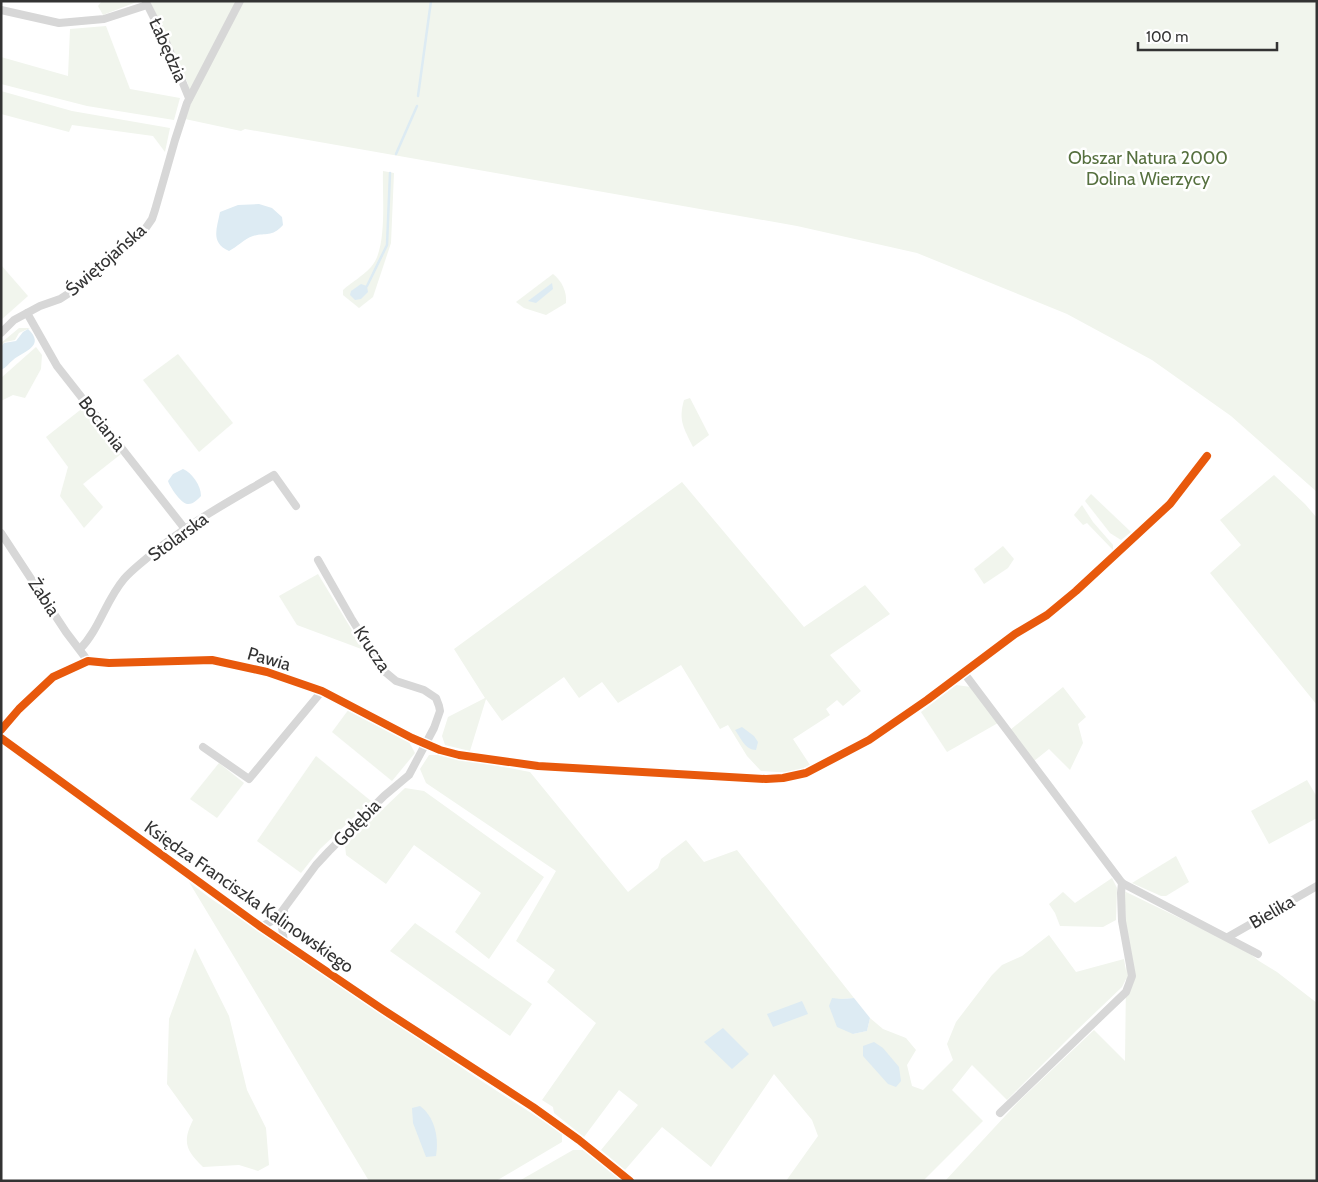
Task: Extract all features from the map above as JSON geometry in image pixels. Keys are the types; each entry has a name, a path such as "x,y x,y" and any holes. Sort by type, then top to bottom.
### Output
{"street":[{"name":"Świętojańska","path":"1,333 14,320 40,306 60,299 74,290 143,232 152,219 174,140 189,98 240,1"},
{"name":"Łabędzia","path":"146,3 166,42 189,98"},
{"path":"1,10 59,23 104,19 146,3"},
{"name":"Bociania","path":"27,313 57,366 185,529"},
{"name":"Pawia","path":"1,730 19,709 54,677 88,661 109,663 212,660 267,672 322,691 425,744 459,755 538,766 766,779 791,776 816,768 869,740 904,717 1015,634 1047,615 1076,591 1170,504 1208,456"},
{"name":"Stolarska","path":"80,649 88,640 106,606 126,577 161,546 185,529 274,475 296,506"},
{"name":"Żabia","path":"1,533 88,661"},
{"name":"Krucza","path":"318,560 384,671 396,681 424,690 436,698 439,706 439,716 425,744"},
{"path":"964,673 1122,883 1258,954"},
{"path":"202,747 249,780 322,691"},
{"name":"Księdza Franciszka Kalinowskiego","path":"1,738 261,927 382,1010 484,1075 579,1140 630,1181"},
{"name":"Gołębia","path":"261,927 276,918 328,851 384,796 409,775 425,744"},
{"path":"1000,1114 1126,992 1132,976 1122,921 1122,883"},
{"name":"Bielika","path":"1228,937 1317,886"},
{"name":"Gołębia","path":"284,942 281,920 288,903"}],"green space":[{"path":"102,1 139,1 103,15 98,6"},
{"name":"Obszar Natura 2000 Dolina Wierzycy","path":"150,1 1317,1 1317,492 1231,416 1152,360 1067,314 917,253 797,226 245,129 241,131 185,119 191,103 188,84"},
{"path":"106,26 130,89 180,98 174,120 87,106 1,84 1,57 68,76 70,29"},
{"path":"1,91 72,111 170,128 165,152 153,136 72,125 69,132 1,114"},
{"path":"383,171 394,173 391,243 373,297 359,308 343,295 343,290 371,267 380,248 383,221"},
{"path":"1,265 28,296 1,320"},
{"path":"553,274 563,287 566,303 546,315 524,308 516,302"},
{"path":"19,328 30,328 19,333 15,340 5,342 1,346 1,343"},
{"path":"36,347 42,355 41,369 25,398 13,395 1,401 1,378"},
{"path":"178,354 233,423 199,452 143,380"},
{"path":"690,398 709,435 693,447 682,419 684,400"},
{"path":"84,407 121,454 83,484 103,507 84,528 60,496 68,467 46,437"},
{"path":"1274,475 1317,518 1317,705 1210,573 1241,545 1220,520"},
{"path":"682,482 804,627 865,585 890,614 830,655 861,691 843,706 837,700 826,709 830,715 793,739 810,765 792,773 761,771 747,756 728,725 720,729 681,665 618,703 602,682 579,698 564,677 502,721 486,699 470,751 445,745 442,736 448,717 485,698 454,649"},
{"path":"1091,494 1131,532 1121,540 1110,533 1085,501"},
{"path":"1082,505 1093,522 1113,545 1113,550 1087,523 1083,525 1074,515"},
{"path":"1003,546 1014,559 1008,568 984,584 974,569"},
{"path":"318,574 364,650 297,625 279,596"},
{"path":"956,685 971,687 998,723 947,752 921,712"},
{"path":"1063,687 1086,717 1078,724 1083,743 1070,770 1049,749 1034,761 1010,730"},
{"path":"349,709 409,742 415,753 392,781 332,732"},
{"path":"429,755 441,755 530,772 628,892 658,868 661,859 686,840 704,862 737,850 854,998 841,999 853,1034 867,1031 870,1018 883,1029 906,1038 916,1050 907,1065 912,1086 923,1090 953,1060 947,1044 956,1022 992,975 1002,965 1022,956 1049,935 1076,972 1124,959 1126,971 1124,891 1238,948 1241,946 1317,1003 1317,1181 945,1181 1018,1102 1094,1030 1125,1061 1126,979 1122,987 1007,1100 972,1065 952,1090 983,1121 923,1181 786,1181 818,1136 812,1120 774,1074 711,1167 662,1127 625,1170 601,1150 638,1105 619,1090 584,1137 554,1113 553,1107 542,1100 596,1023 547,982 555,970 516,941 556,871 426,783 420,769"},
{"path":"316,756 371,801 320,849 301,873 257,841"},
{"path":"219,763 244,783 217,818 190,799"},
{"path":"1307,780 1317,797 1317,818 1269,844 1251,811"},
{"path":"405,788 424,791 544,877 489,959 455,932 481,893 414,845 386,884 346,855 345,845"},
{"path":"1176,856 1189,882 1166,896 1161,896 1132,883"},
{"path":"1112,878 1117,888 1116,920 1103,927 1060,926 1049,904 1063,892 1075,903"},
{"path":"189,882 480,1080 562,1133 562,1142 496,1181 369,1181"},
{"path":"415,923 532,1004 510,1036 390,951"},
{"path":"195,948 229,1016 247,1090 266,1128 269,1165 258,1171 239,1165 203,1167 189,1151 187,1140 193,1120 167,1084 169,1019"},
{"path":"573,1150 584,1150 622,1181 519,1181"}],"shaded area":[{"path":"259,204 272,208 282,217 283,225 275,232 250,237 229,251 223,248 219,244 216,234 220,212 238,205"},
{"path":"552,283 553,289 536,303 528,301"},
{"path":"361,284 367,286 368,292 361,299 355,300 350,295 351,291"},
{"path":"28,329 35,340 34,344 1,370 1,347 4,343 16,341"},
{"path":"183,469 190,473 201,492 201,496 191,504 184,503 178,497 168,481 173,474"},
{"path":"742,727 754,736 758,742 756,750 746,746 735,730"},
{"path":"832,998 854,998 870,1018 867,1031 853,1034 837,1027 829,1006"},
{"path":"802,1001 808,1014 773,1027 767,1014"},
{"path":"723,1028 749,1054 732,1069 704,1042"},
{"path":"874,1042 883,1048 899,1067 901,1081 896,1087 888,1084 863,1056 863,1046"},
{"path":"420,1106 429,1116 435,1128 436,1156 426,1157 413,1123 412,1108"}],"waterway":[{"path":"418,96 431,1"},
{"path":"396,154 417,106"},
{"path":"367,286 387,245 390,173"}],"cycle path":[{"path":"1,730 19,709 53,677 88,661 109,663 212,660 267,672 322,691 412,738 440,750 459,755 538,766 766,779 783,778 806,773 869,740 927,700 1015,634 1047,615 1076,591 1170,504 1207,456"},
{"path":"1,738 261,927 382,1009 533,1107 579,1140 630,1181"}]}
